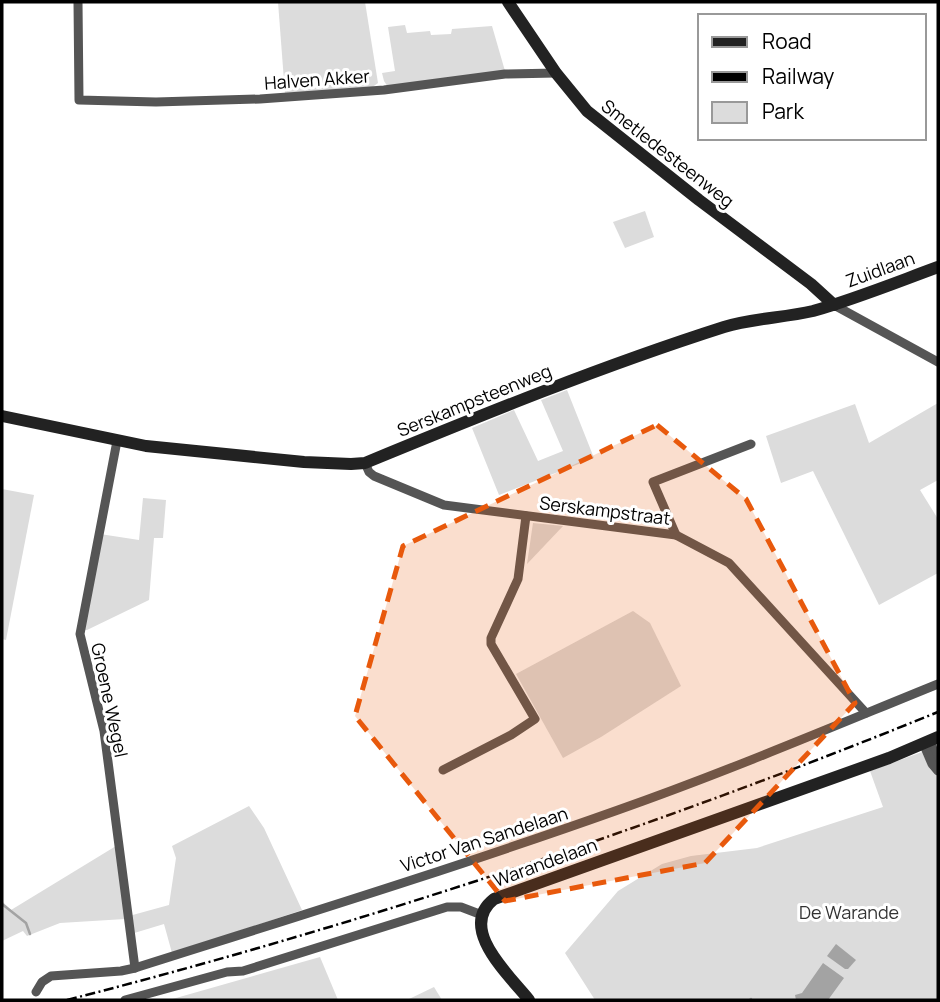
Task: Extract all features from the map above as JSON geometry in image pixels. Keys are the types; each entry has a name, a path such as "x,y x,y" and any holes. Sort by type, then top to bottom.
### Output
{"street":[{"name":"Halven Akker","path":"78,2 79,100 168,102 260,99 384,90 505,74 556,73"},
{"name":"Smetledesteenweg","path":"508,2 556,73 587,111 811,284 834,305"},
{"name":"Zuidlaan","path":"834,305 938,267"},
{"path":"834,305 938,362"},
{"name":"Serskampsteenweg","path":"2,416 117,441 186,451 304,462 365,463 648,352 734,324 834,305"},
{"name":"Groene Wegel","path":"117,441 80,634 104,731 135,968"},
{"path":"676,535 653,482 751,444"},
{"name":"Serskampstraat","path":"365,463 374,477 444,505 676,535 729,563 866,713"},
{"path":"443,770 511,735 535,719 491,644 491,638 518,579 526,516"},
{"name":"Victor Van Sandelaan","path":"36,992 42,982 51,976 135,968 439,872 741,765 938,684"},
{"path":"930,740 938,763"},
{"path":"930,740 932,764 938,772"},
{"name":"Warandelaan","path":"482,915 489,903 507,893 889,758 930,740"},
{"path":"125,1000 227,972 243,971 447,907 461,907 482,915 480,928 485,941 529,1000"}],"highlighted area":[{"path":"657,425 746,499 855,703 705,863 505,901 355,716 403,546"}],"green space":[{"path":"278,2 365,2 378,83 371,88 285,94"},
{"path":"405,25 407,33 430,31 431,35 451,34 452,29 492,26 505,71 388,87 382,73 395,71 388,27"},
{"path":"645,211 654,237 625,248 613,222"},
{"path":"567,390 594,458 499,495 472,428 514,410 538,461 563,451 541,400"},
{"path":"938,403 938,480 920,490 938,519 938,573 879,605 813,471 781,483 766,436 855,404 869,443"},
{"path":"2,489 34,495 6,640 2,639"},
{"path":"143,498 166,500 163,538 154,538 149,600 82,630 100,534 139,540"},
{"path":"533,523 563,526 527,564"},
{"path":"633,611 650,623 681,686 563,758 516,674"},
{"name":"De Warande","path":"922,752 930,769 938,776 938,1000 595,1000 565,953 618,891 662,864 691,856 757,848 883,807 870,771"},
{"path":"249,806 264,828 302,910 172,953 164,924 131,934 129,916 169,905 176,858 172,846"},
{"path":"116,846 125,919 60,923 27,936 23,931 2,941 2,901 11,910"},
{"path":"320,957 338,1000 169,1000"},
{"path":"434,987 442,1000 407,1000"}],"shaded area":[{"path":"836,944 856,960 848,969 827,956"},
{"path":"823,963 844,978 828,1000 796,1000 795,995 802,993"}],"waterway":[{"path":"2,904 26,923 30,934"}],"railway":[{"path":"67,1000 289,939 508,871 724,795 938,712"}]}
